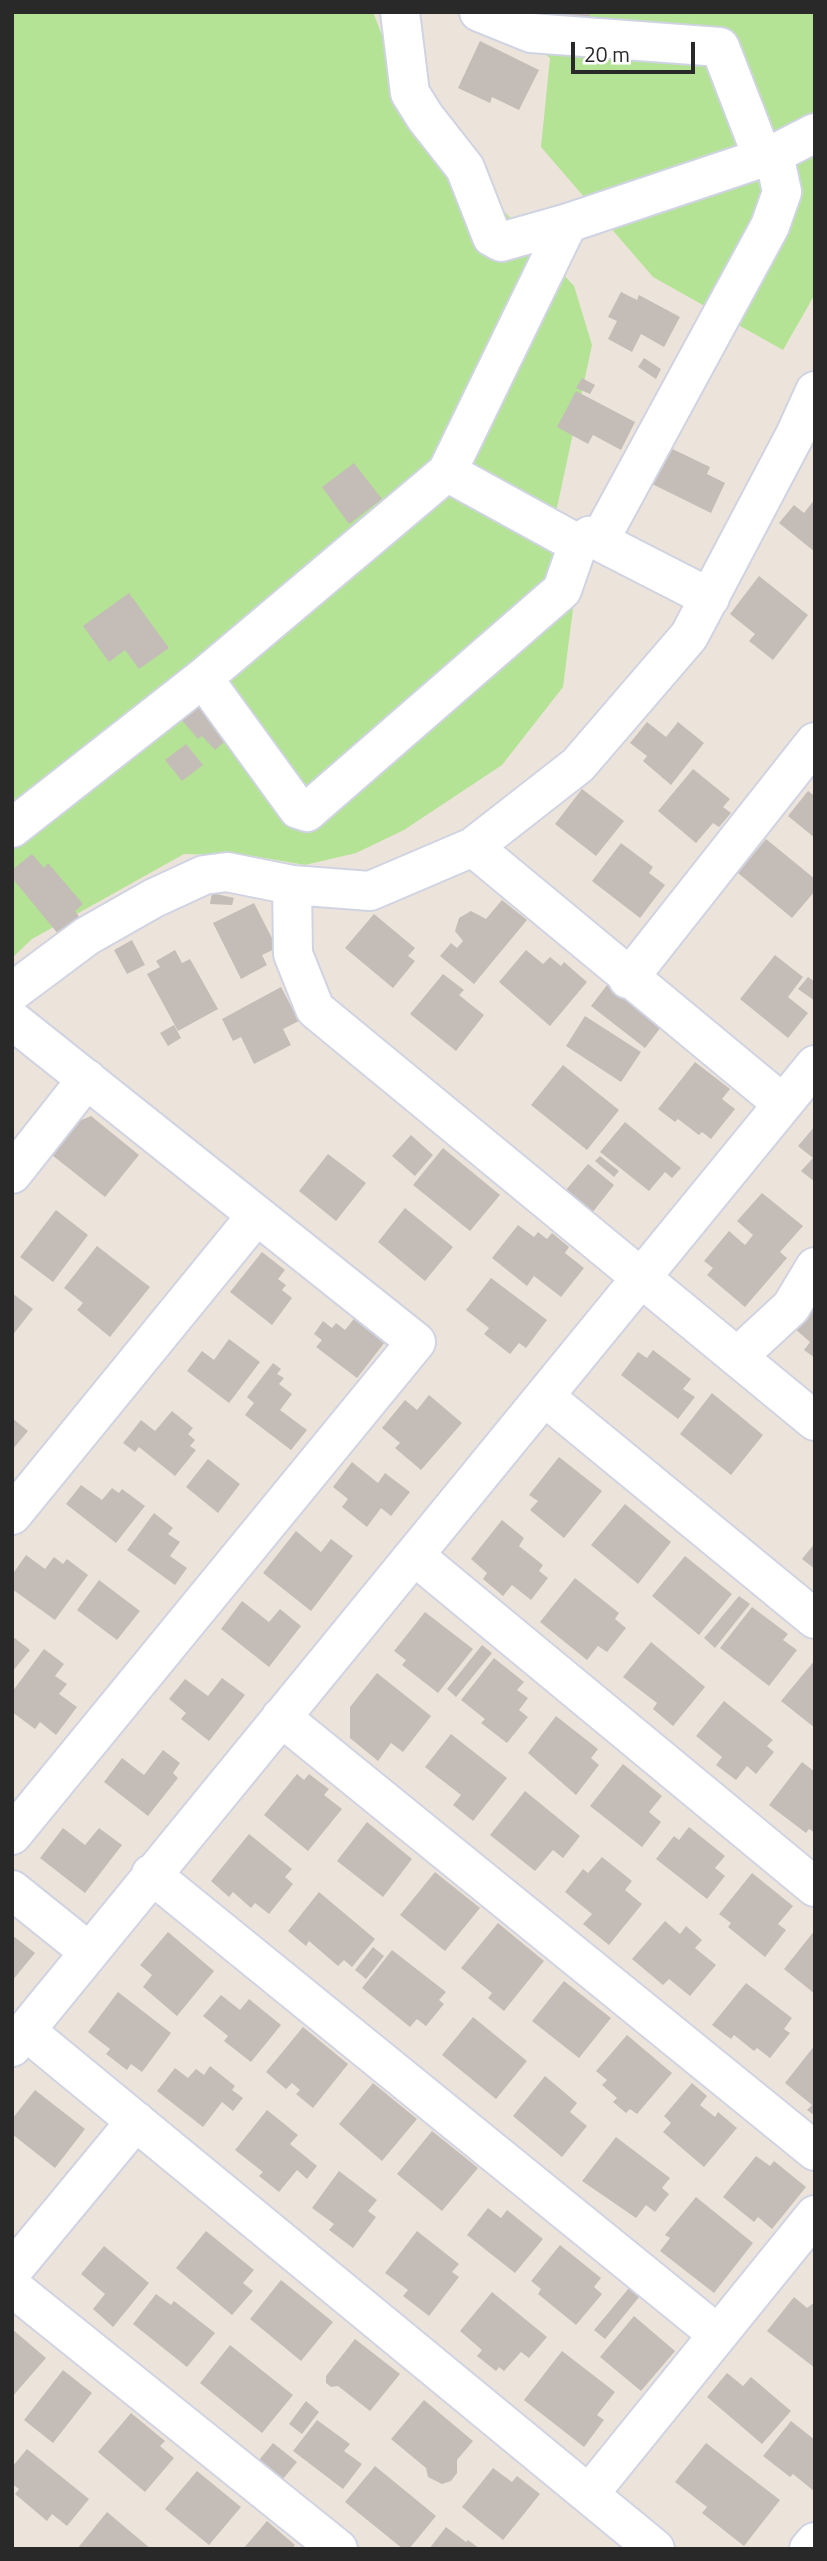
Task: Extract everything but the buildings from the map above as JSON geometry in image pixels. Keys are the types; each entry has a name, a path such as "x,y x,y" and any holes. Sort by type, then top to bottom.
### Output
{"street":[{"path":"400,12 410,93 465,168 492,237 501,242 568,223 768,155 815,133"},
{"path":"203,678 298,809 307,812 562,590 770,226 782,192 720,47 531,33 479,12"},
{"path":"12,828 203,678 447,471 568,223"},
{"path":"12,992 87,936 154,898 204,875 227,872 292,886 370,891 473,847 578,765 688,636 796,435 815,391"},
{"path":"447,471 589,542 710,598"},
{"path":"628,979 815,742"},
{"path":"473,847 628,979 783,1104"},
{"path":"292,886 293,954 315,1009 815,1421"},
{"path":"12,1020 416,1342 12,1835"},
{"path":"655,2549 136,2121 19,2039 151,1874 416,1557 815,1065"},
{"path":"12,1174 88,1079"},
{"path":"12,1515 256,1216"},
{"path":"737,1357 791,1307 815,1267"},
{"path":"545,1397 815,1619"},
{"path":"416,1557 815,1887"},
{"path":"281,1717 815,2151"},
{"path":"151,1874 716,2333"},
{"path":"12,1890 88,1951"},
{"path":"12,2271 136,2121"},
{"path":"589,2494 716,2333 815,2215"},
{"path":"12,2287 338,2549"},
{"path":"809,2549 815,2542"}],"green space":[{"path":"12,12 373,12 389,53 488,194 574,286 592,345 556,512 574,601 563,687 502,765 404,830 356,853 305,865 253,856 184,854 32,939 12,958"},
{"path":"487,12 815,12 815,294 783,350 653,277 541,147 550,58"}]}
